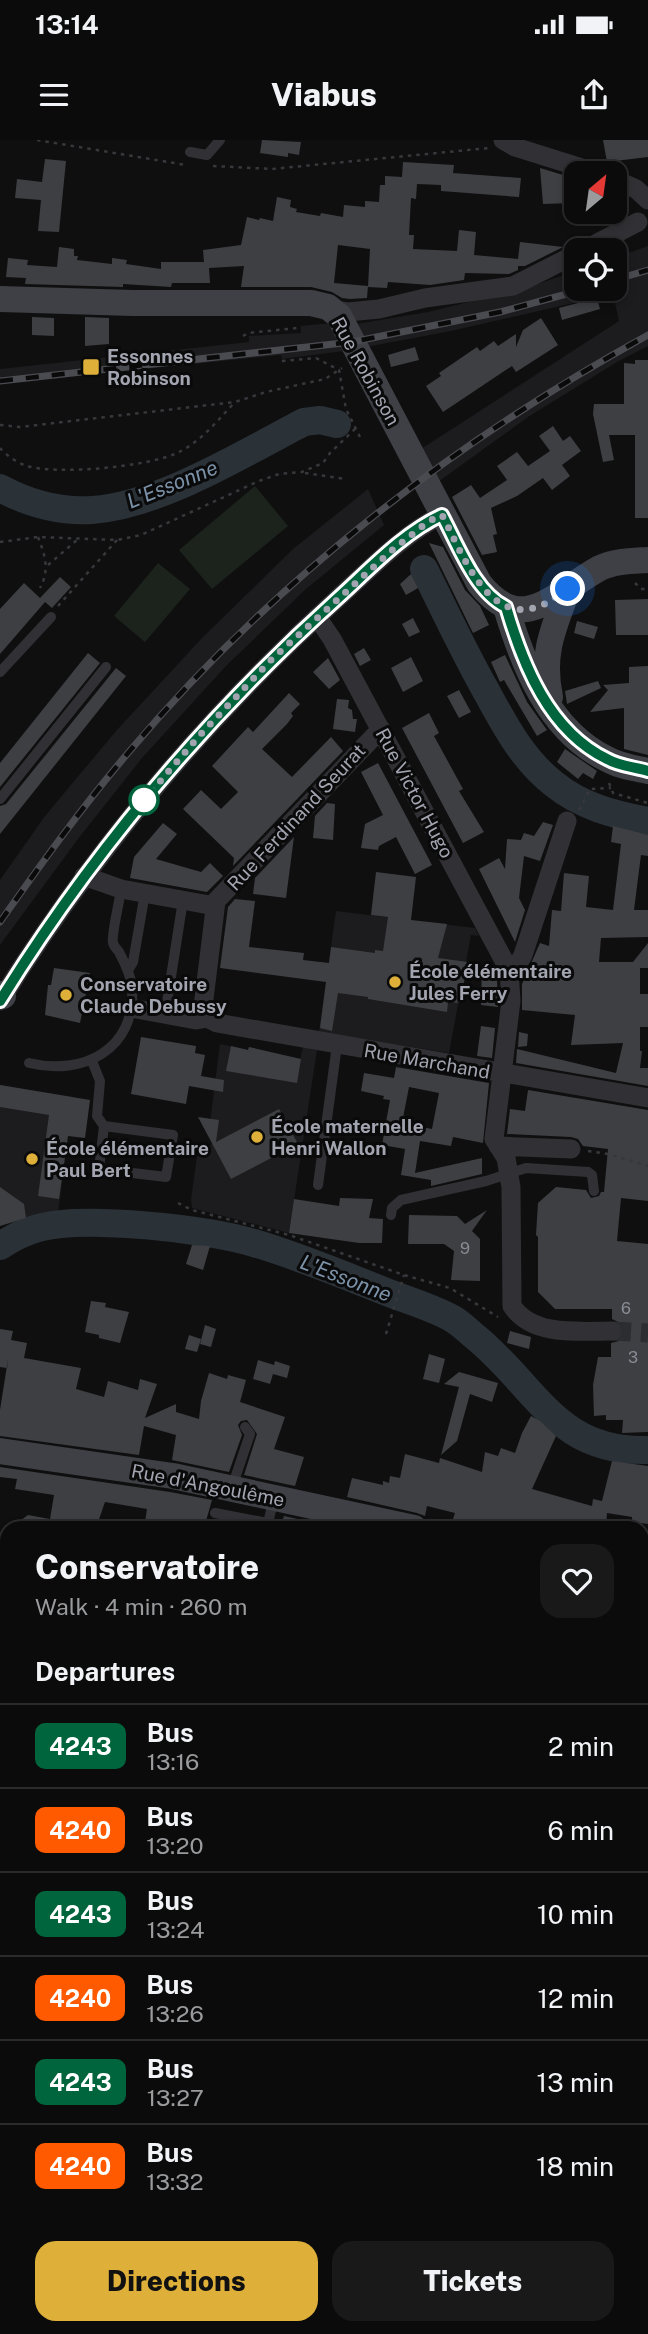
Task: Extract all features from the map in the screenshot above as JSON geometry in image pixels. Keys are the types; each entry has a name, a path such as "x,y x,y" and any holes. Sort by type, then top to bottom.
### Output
{"street":[{"path":"506,142 564,162"},
{"path":"627,184 636,188 648,200"},
{"path":"607,238 638,222"},
{"path":"333,310 348,312 379,309 425,298 513,286 564,260"},
{"name":"Rue Robinson","path":"0,299 133,303 298,321 319,304 333,310 339,316 350,365 442,515 479,583 496,602 506,607"},
{"path":"1,997 84,876 199,736 271,660 317,617 390,552 429,521 442,515"},
{"path":"639,569 616,563 601,567 540,606 527,609 506,607 530,673 555,716 613,776 648,771"},
{"path":"555,716 546,672 547,648 568,589"},
{"name":"Rue Victor Hugo","path":"317,617 332,639 381,729 509,970"},
{"name":"Rue Ferdinand Seurat","path":"215,906 216,901 381,729"},
{"path":"572,818 523,955 518,964 509,970 511,1001 494,1139 506,1158 509,1172 512,1306 518,1315 543,1327 567,1331 612,1331"},
{"path":"84,876 121,889 215,906 203,1007 207,1018"},
{"name":"Rue Marchand","path":"131,1008 196,1020 207,1018 217,1023 337,1045 648,1098"},
{"path":"498,1146 571,1149"},
{"name":"Rue d'Angoulême","path":"0,1451 173,1476 232,1489 270,1516 330,1521"}],"lane":[{"path":"190,152 207,155 220,140"},
{"path":"0,672 51,617"},
{"path":"0,799 106,667"},
{"path":"29,1063 49,1068 92,1061 120,1036 128,1022 132,986 128,970 113,943 121,889"},
{"path":"128,970 133,961 145,893"},
{"path":"165,1015 183,900"},
{"path":"318,1185 337,1045"},
{"path":"92,1061 100,1081 97,1116 104,1126 99,1169 166,1177 173,1135 104,1126"},
{"path":"390,1215 392,1208 401,1200 486,1181 526,1168 578,1169 592,1175 594,1191"},
{"path":"232,1489 250,1434 244,1427"},
{"path":"215,1513 270,1516"}],"path":[{"path":"37,140 188,165"},
{"path":"201,166 272,169 489,148 506,142"},
{"path":"243,336 298,321"},
{"path":"282,361 316,358 350,365"},
{"path":"0,425 20,428 236,402 266,392 325,379 350,365"},
{"path":"350,365 346,409 360,437"},
{"path":"0,448 25,466 65,471 124,465 174,454 202,437 236,402"},
{"path":"302,472 323,463 356,428"},
{"path":"0,542 37,537 117,540 141,535 279,474 302,472 345,479"},
{"path":"37,537 46,566 46,577 40,588"},
{"path":"46,566 77,540"},
{"path":"58,607 117,540"},
{"path":"639,569 641,589 648,589"},
{"path":"572,818 590,789 613,776 613,793 648,803"},
{"path":"571,1149 608,1154 648,1166"},
{"path":"178,1203 192,1210 289,1235 450,1288 503,1319 518,1315"},
{"path":"386,1334 404,1275"}],"shaded area":[{"path":"648,246 648,346 528,417 438,482 421,449 619,321 615,301 627,301 627,253"},
{"path":"564,275 564,301 582,301 366,347 356,324 428,312 529,287"},
{"path":"330,324 344,351 0,384 0,369 249,342 249,336 301,333 301,326"},
{"path":"255,486 288,526 212,589 179,550"},
{"path":"368,489 384,525 306,589 226,666 142,758 0,945 0,880 45,816 116,731 202,638 293,549"},
{"path":"158,563 190,589 145,642 114,616"},
{"name":"École élémentaire Jules Ferry","path":"336,911 475,928 479,936 471,935 449,1053 319,1032"},
{"name":"École maternelle Henri Wallon","path":"220,1044 248,1050 249,1047 300,1059 303,1047 317,1050 289,1233 192,1208 197,1156 212,1144 209,1130"},
{"name":"École élémentaire Paul Bert","path":"0,1085 73,1097 58,1213 26,1218 0,1226"}],"building":[{"path":"262,140 301,142 299,155 288,153 288,157 260,153"},
{"path":"603,140 648,140 648,157 607,161"},
{"path":"45,159 66,161 59,232 38,231 41,200 15,198 17,179 42,182"},
{"path":"403,162 454,165 453,173 521,178 519,197 441,191 441,185 417,184 416,199 411,198 409,235 414,235 413,249 457,251 459,230 476,232 474,255 518,259 520,242 563,247 525,266 518,266 518,270 509,274 465,273 464,280 430,285 388,282 387,288 368,287 370,249 338,245 334,283 368,286 367,298 350,299 311,287 241,287 244,266 209,268 210,283 172,283 171,287 25,284 26,278 6,277 8,258 28,260 27,265 57,267 59,247 74,249 77,260 112,264 112,258 127,260 126,264 161,269 161,262 204,262 203,250 241,245 247,217 273,221 277,197 291,200 290,207 297,209 296,212 343,217 344,205 365,207 365,201 379,202 380,185 385,185 385,176 402,177"},
{"path":"540,168 564,175 564,203 543,204"},
{"path":"586,301 598,301 600,309 562,320 559,308"},
{"path":"32,317 54,318 54,336 32,335"},
{"path":"85,317 109,318 109,344 85,346"},
{"path":"541,318 558,345 516,372 512,366 443,412 426,386 441,376 439,373 477,347 480,351 494,341 498,346 516,334 516,347 523,330"},
{"path":"415,347 419,360 391,367 388,355"},
{"path":"635,360 648,360 648,518 635,518 635,435 609,435 614,460 603,462 593,414 594,404 624,404 624,363 635,364"},
{"path":"553,426 563,441 570,436 581,451 562,465 570,476 552,490 543,478 517,496 491,508 497,534 493,535 497,552 482,555 452,497 471,485 480,498 507,480 497,466 517,452 528,466 550,451 539,436"},
{"path":"429,543 443,547 465,590 480,606 489,625 473,633"},
{"path":"411,574 418,588 406,595 400,584"},
{"path":"60,577 71,587 52,608 45,602 0,654 0,609 24,583 40,598"},
{"path":"648,599 648,635 616,635 615,600"},
{"path":"413,618 420,632 409,637 402,624"},
{"path":"577,621 598,627 594,639 574,633"},
{"path":"364,648 371,660 360,666 354,654"},
{"path":"88,653 100,663 0,787 0,763"},
{"path":"505,655 527,702 547,730 537,736 504,680 500,682 491,662"},
{"path":"411,657 423,681 403,692 391,668"},
{"path":"328,658 340,680 329,689 313,672"},
{"path":"648,666 648,755 624,749 624,708 590,712 608,690 603,685 629,683 629,667"},
{"path":"116,668 126,676 0,834 0,806 6,804"},
{"path":"598,681 601,688 567,704 565,691"},
{"path":"459,690 471,712 459,718 447,696"},
{"path":"289,693 300,704 291,713 293,716 287,724 262,749 292,777 331,737 343,751 233,866 234,858 183,809 201,790 221,809 238,792 212,766 248,727 253,732"},
{"path":"337,699 349,700 348,708 352,710 353,719 357,719 355,732 333,729"},
{"path":"429,713 439,733 434,736 463,789 459,791 484,832 463,843 402,728"},
{"path":"565,749 597,771 593,779 583,773 578,779 557,762"},
{"path":"378,763 432,865 415,874 396,837 379,846 378,850 361,848 365,824 383,815 361,772"},
{"path":"327,803 335,804 333,840 313,838 315,816"},
{"path":"543,822 553,825 540,861 524,856 519,898 525,910 515,942 479,869 499,858 505,869 507,839 521,840 524,833 534,836"},
{"path":"163,823 177,834 156,859 201,872 210,863 223,876 207,892 130,878 134,857"},
{"path":"613,826 648,835 648,856 641,855 634,910 648,910 648,937 601,938 599,962 633,962 648,943 648,968 640,968 640,994 648,994 648,1027 640,1027 640,1068 648,1068 648,1086 516,1063 517,1049 616,1073 623,1043 571,1045 575,1015 522,1010 522,984 540,943 549,946 552,910 561,911 564,873 589,876 586,907 613,910 621,844 611,842"},
{"path":"294,837 286,898 253,894 255,878"},
{"path":"376,872 416,877 411,920 447,924 438,958 468,962 460,1003 448,1002 447,1012 338,993 332,1031 320,1028 326,982 220,968 228,907 235,899 255,901 249,947 304,953 303,960 329,963 331,947 375,953 375,950 383,951 388,917 371,915"},
{"path":"482,964 497,979 498,1007 481,1005"},
{"name":"Conservatoire Claude Debussy","path":"54,968 90,973 80,1023 45,1015 48,985 51,985"},
{"path":"481,1026 495,1028 492,1058 477,1056"},
{"path":"519,1032 528,1034 527,1046 518,1047"},
{"path":"141,1037 196,1046 195,1053 205,1055 201,1076 224,1080 223,1092 189,1086 186,1104 131,1094"},
{"path":"231,1046 248,1050 249,1047 301,1059 297,1083 226,1071"},
{"path":"396,1067 489,1083 483,1143 453,1137 451,1146 420,1141 415,1173 482,1158 482,1174 431,1186 431,1180 401,1175 405,1149 382,1145 390,1100 361,1091 364,1073 394,1078","holes":["409,1087 439,1093 432,1129 402,1123"]},
{"path":"0,1085 90,1100 85,1138 68,1136 59,1199 38,1196 49,1115 0,1107"},
{"path":"528,1090 648,1110 648,1201 621,1198 617,1241 648,1244 648,1432 622,1433 623,1420 606,1420 606,1415 594,1416 593,1385 598,1357 611,1357 611,1343 619,1341 624,1331 622,1324 612,1319 612,1309 555,1309 538,1292 538,1203 556,1187 586,1190 591,1198 599,1196 604,1192 608,1149 583,1146 578,1139 571,1137 507,1134 510,1109 525,1111"},
{"path":"279,1109 298,1144 231,1179 198,1117 219,1120 216,1142"},
{"path":"0,1187 24,1204 26,1218 0,1226"},
{"path":"340,1198 373,1199 369,1218 383,1219 382,1243 359,1243 289,1233 294,1199 339,1206"},
{"path":"487,1210 472,1231 480,1239 480,1281 451,1280 454,1251 444,1244 408,1244 409,1215 457,1216 465,1224"},
{"path":"192,1245 210,1246 203,1270 186,1264"},
{"path":"91,1301 106,1303 105,1307 129,1312 120,1343 85,1332"},
{"path":"205,1325 216,1329 211,1347 200,1344"},
{"path":"0,1329 13,1331 11,1340 27,1343 24,1358 81,1368 76,1389 104,1397 108,1381 138,1390 140,1379 157,1384 145,1418 176,1404 176,1412 199,1419 209,1373 227,1379 228,1375 246,1380 240,1402 285,1417 274,1449 304,1457 295,1486 244,1475 257,1434 247,1420 238,1425 242,1435 229,1472 172,1460 176,1435 144,1426 139,1455 0,1436 0,1410 7,1368 0,1367"},
{"path":"510,1331 531,1337 529,1349 507,1343"},
{"path":"189,1335 201,1339 197,1352 185,1349"},
{"path":"429,1354 445,1359 439,1383 423,1379"},
{"path":"258,1360 274,1365 275,1361 290,1366 287,1378 273,1374 270,1384 253,1379"},
{"path":"459,1372 498,1383 492,1402 470,1394 457,1441 441,1455 459,1387 444,1384"},
{"path":"531,1416 556,1436 532,1489 592,1506 593,1499 602,1501 612,1461 648,1466 648,1521 632,1521 632,1517 607,1513 606,1521 452,1521 455,1513 427,1506 425,1516 347,1497 352,1478 383,1485 383,1481 389,1483 390,1476 400,1478 405,1454 439,1463 440,1458 482,1472 485,1452 498,1456 501,1448 515,1453"},
{"path":"0,1467 212,1500 206,1521 145,1521 147,1509 105,1502 98,1521 20,1521 28,1515 50,1519 54,1495 15,1489 17,1479 0,1477"},
{"path":"284,1516 306,1521 282,1521"}],"waterway":[{"name":"L'Essonne","path":"0,488 56,508 92,510 118,506 174,488 201,476 304,422 320,420 337,424"},
{"name":"L'Essonne","path":"424,569 499,715 532,764 564,792 587,804 648,821"},
{"name":"L'Essonne","path":"0,1246 18,1235 38,1228 59,1224 114,1223 207,1233 270,1248 428,1307 453,1319 495,1354 549,1412 568,1428 590,1440 616,1448 648,1450"}],"tunnel":[{"path":"612,1331 648,1333"}],"railway":[{"path":"627,276 648,270"},
{"path":"0,381 352,342 500,312 564,295"},
{"path":"0,922 46,857 128,753 184,690 304,574 369,520 505,421 648,335"}],"bus line":[{"name":"4243","path":"0,1001 98,857 199,736 271,660 317,617 390,552 429,521 442,515 479,583 496,602 506,607 530,673 555,716 591,751 607,760 648,771"}],"place":[{"name":"Essonnes Robinson","path":"91,367"},
{"name":"École élémentaire Jules Ferry","path":"395,982"},
{"name":"Conservatoire Claude Debussy","path":"66,995"},
{"name":"École maternelle Henri Wallon","path":"257,1137"},
{"name":"École élémentaire Paul Bert","path":"32,1159"}],"route":[{"path":"144,800 199,736 271,660 390,552 429,521 442,515 479,583 496,602 506,607 527,609 540,606 568,589"}]}
